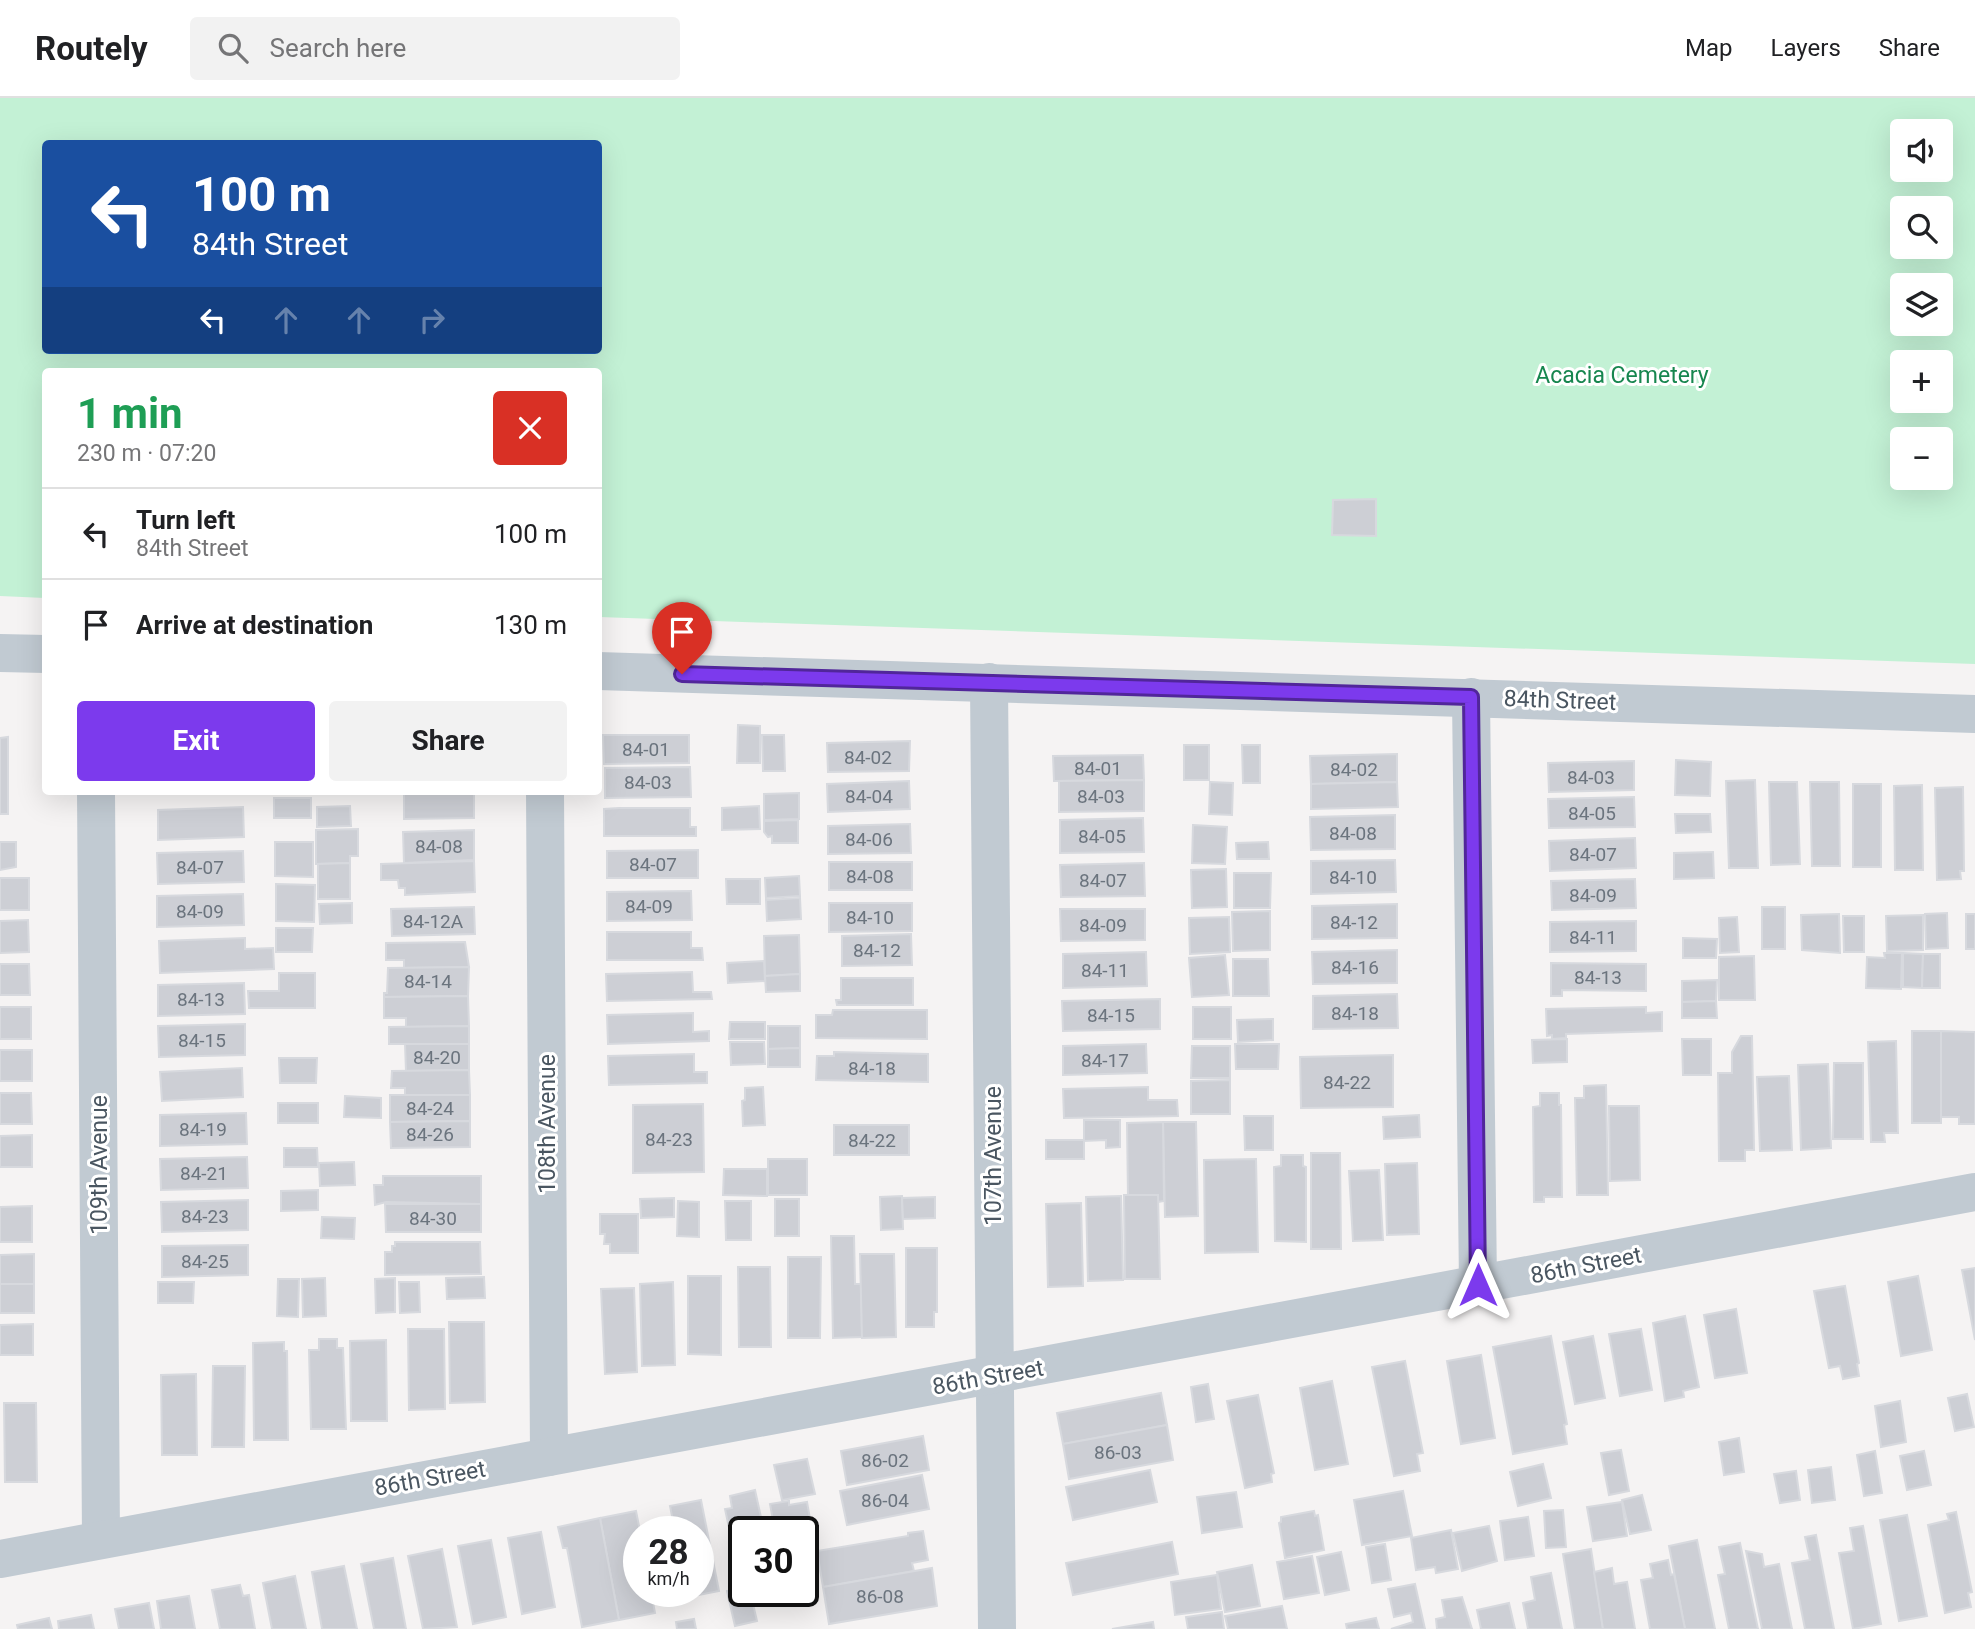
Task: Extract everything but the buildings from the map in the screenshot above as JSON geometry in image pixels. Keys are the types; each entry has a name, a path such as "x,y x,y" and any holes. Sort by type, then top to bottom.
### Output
{"street":[{"path":"0,653 42,654"},
{"name":"84th Street","path":"602,671 1975,714"},
{"name":"107th Avenue","path":"989,682 997,1629"},
{"path":"1471,697 1478,1285"},
{"name":"109th Avenue","path":"96,795 101,1539"},
{"name":"108th Avenue","path":"545,795 549,1457"},
{"name":"86th Street","path":"0,1559 1975,1192"}],"green space":[{"name":"Acacia Cemetery","path":"0,98 1975,98 1975,664 602,617 602,368 42,368 42,598 0,596"}],"route":[{"path":"682,674 1471,697 1478,1285"}]}
